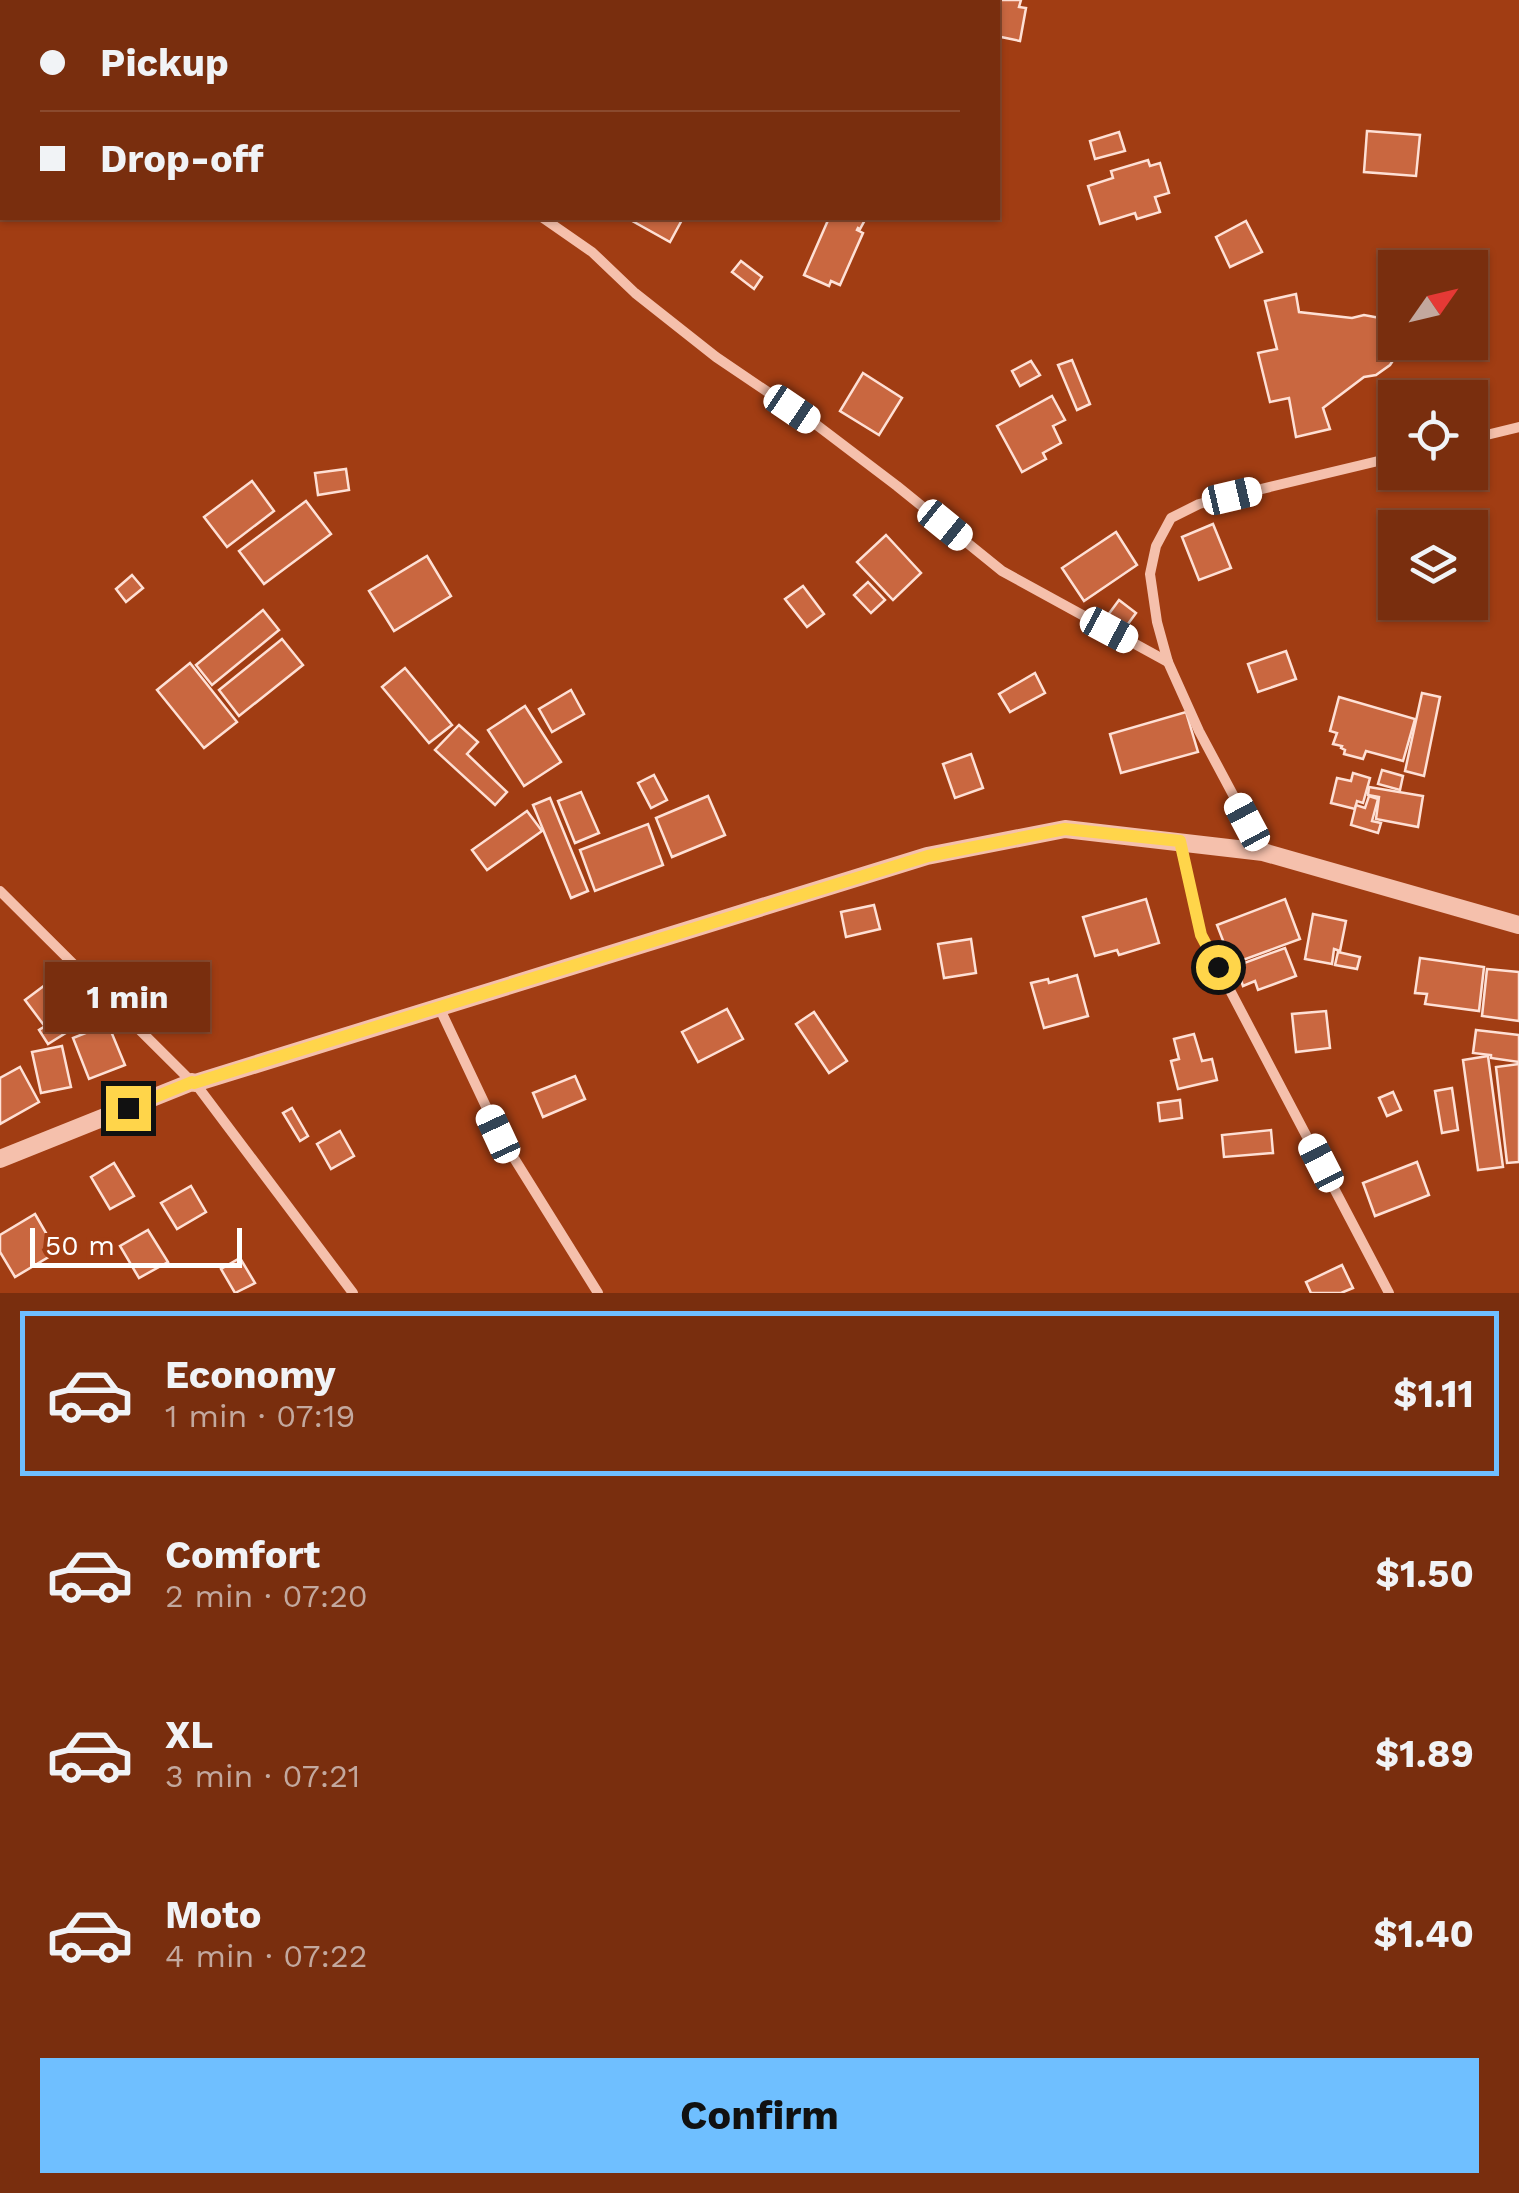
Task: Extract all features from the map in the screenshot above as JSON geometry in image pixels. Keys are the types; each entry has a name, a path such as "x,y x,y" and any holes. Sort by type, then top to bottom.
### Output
{"street":[{"path":"546,220 592,252 716,357 818,426 1002,572 1168,662"},
{"path":"1488,435 1519,427"},
{"path":"1264,852 1199,731 1168,662 1150,574 1156,546 1172,518 1199,504 1378,461"},
{"path":"0,1159 193,1082 928,856 1065,829 1264,852 1519,925"},
{"path":"1180,841 1201,935 1389,1293"},
{"path":"0,892 193,1082 353,1293"},
{"path":"439,1006 498,1134 598,1293"}],"building":[{"path":"1000,0 1021,0 1019,7 1026,8 1020,41 1001,37"},
{"path":"1367,131 1420,135 1416,176 1364,172"},
{"path":"1119,132 1125,151 1095,159 1090,141"},
{"path":"1148,160 1150,166 1160,163 1169,193 1155,197 1160,212 1137,219 1135,213 1100,224 1088,186 1113,178 1111,171"},
{"path":"631,220 682,220 670,242"},
{"path":"828,220 865,220 857,230 863,233 840,285 831,281 829,286 804,275"},
{"path":"1246,221 1262,252 1230,267 1216,237"},
{"path":"741,261 762,277 754,289 732,272"},
{"path":"1296,294 1299,312 1378,318 1378,360 1393,360 1323,408 1330,429 1296,437 1289,398 1270,402 1258,353 1277,349 1265,301"},
{"path":"1072,360 1090,404 1077,410 1058,365"},
{"path":"1031,361 1040,375 1020,386 1012,371"},
{"path":"863,373 902,398 879,435 840,411"},
{"path":"1052,396 1065,420 1053,426 1061,443 1043,453 1046,459 1022,472 997,426"},
{"path":"346,469 349,490 318,495 315,473"},
{"path":"252,481 274,511 227,547 204,517"},
{"path":"306,501 331,534 264,584 239,551"},
{"path":"1213,524 1231,568 1199,580 1182,537"},
{"path":"1116,532 1137,565 1084,601 1062,568"},
{"path":"886,535 921,573 893,600 857,562"},
{"path":"427,556 451,596 394,631 369,591"},
{"path":"132,575 143,588 126,602 116,589"},
{"path":"868,582 885,600 871,613 854,595"},
{"path":"803,586 824,614 807,627 785,599"},
{"path":"1119,600 1136,613 1125,628 1108,615"},
{"path":"263,610 279,630 212,685 196,665"},
{"path":"282,639 303,665 239,716 219,690"},
{"path":"1286,651 1296,679 1258,692 1248,664"},
{"path":"190,663 237,722 204,748 157,690"},
{"path":"405,668 452,725 429,743 382,687"},
{"path":"1035,673 1045,693 1010,712 999,694"},
{"path":"571,690 584,714 552,732 539,709"},
{"path":"1422,693 1440,697 1424,776 1405,771"},
{"path":"1339,697 1415,719 1403,761 1366,751 1363,759 1344,754 1342,746 1333,744 1337,733 1330,731"},
{"path":"525,706 561,762 524,786 488,730"},
{"path":"1186,712 1198,752 1121,773 1110,734"},
{"path":"459,725 478,742 467,754 507,792 495,805 435,750"},
{"path":"971,754 983,788 955,798 943,764"},
{"path":"1382,770 1403,776 1400,790 1378,784"},
{"path":"1353,773 1370,778 1363,803 1357,801 1355,809 1331,803 1337,778 1351,781"},
{"path":"654,775 667,800 651,808 638,783"},
{"path":"1369,787 1423,796 1418,827 1376,819 1379,797 1368,795"},
{"path":"581,792 599,833 575,843 558,801"},
{"path":"708,796 725,835 672,857 656,818"},
{"path":"1369,796 1378,799 1372,821 1381,823 1378,833 1351,825 1356,805 1365,808"},
{"path":"550,798 588,891 571,898 533,805"},
{"path":"527,811 542,831 487,870 472,850"},
{"path":"648,824 663,865 595,891 580,850"},
{"path":"1146,899 1159,943 1119,955 1117,950 1095,956 1083,917"},
{"path":"1285,899 1300,939 1232,964 1217,925"},
{"path":"874,905 880,929 846,937 841,912"},
{"path":"1313,914 1346,921 1340,951 1334,949 1332,964 1305,959"},
{"path":"971,939 976,973 944,978 938,944"},
{"path":"1285,948 1296,976 1258,990 1255,981 1243,986 1236,966"},
{"path":"1338,952 1360,957 1357,969 1335,965"},
{"path":"1420,958 1484,967 1479,1011 1425,1004 1427,994 1415,993"},
{"path":"1487,969 1519,972 1519,1021 1482,1016"},
{"path":"61,973 79,997 43,1024 25,1000"},
{"path":"1077,975 1088,1016 1044,1028 1031,983 1048,979 1049,983"},
{"path":"97,994 106,1008 48,1044 39,1030"},
{"path":"727,1009 743,1039 698,1062 682,1032"},
{"path":"1326,1011 1330,1048 1296,1052 1292,1014"},
{"path":"814,1012 847,1061 829,1073 796,1024"},
{"path":"108,1024 125,1065 89,1079 73,1038"},
{"path":"1476,1030 1519,1035 1519,1062 1473,1053"},
{"path":"1194,1034 1202,1061 1212,1059 1217,1080 1178,1089 1171,1061 1179,1059 1174,1039"},
{"path":"62,1046 71,1087 41,1093 32,1052"},
{"path":"1488,1056 1503,1167 1478,1170 1463,1060"},
{"path":"1519,1064 1519,1162 1507,1163 1496,1067"},
{"path":"20,1067 39,1102 0,1124 0,1078"},
{"path":"575,1076 585,1099 543,1117 533,1093"},
{"path":"1452,1088 1458,1130 1442,1133 1435,1091"},
{"path":"1393,1092 1401,1110 1387,1116 1379,1098"},
{"path":"1180,1100 1182,1118 1160,1121 1158,1103"},
{"path":"292,1108 308,1136 300,1141 283,1113"},
{"path":"1271,1130 1273,1153 1224,1157 1222,1135"},
{"path":"340,1131 354,1156 331,1169 317,1144"},
{"path":"1417,1162 1429,1195 1375,1216 1363,1183"},
{"path":"114,1163 134,1196 110,1209 91,1177"},
{"path":"191,1186 206,1212 177,1229 161,1203"},
{"path":"35,1214 57,1252 15,1277 0,1252 0,1235"},
{"path":"148,1230 168,1262 139,1278 120,1246"},
{"path":"240,1258 255,1283 235,1293 221,1269"},
{"path":"1342,1265 1353,1288 1341,1293 1311,1293 1306,1282"}],"route":[{"path":"128,1108 192,1082 928,856 1065,829 1180,841 1201,935 1218,967"}]}
